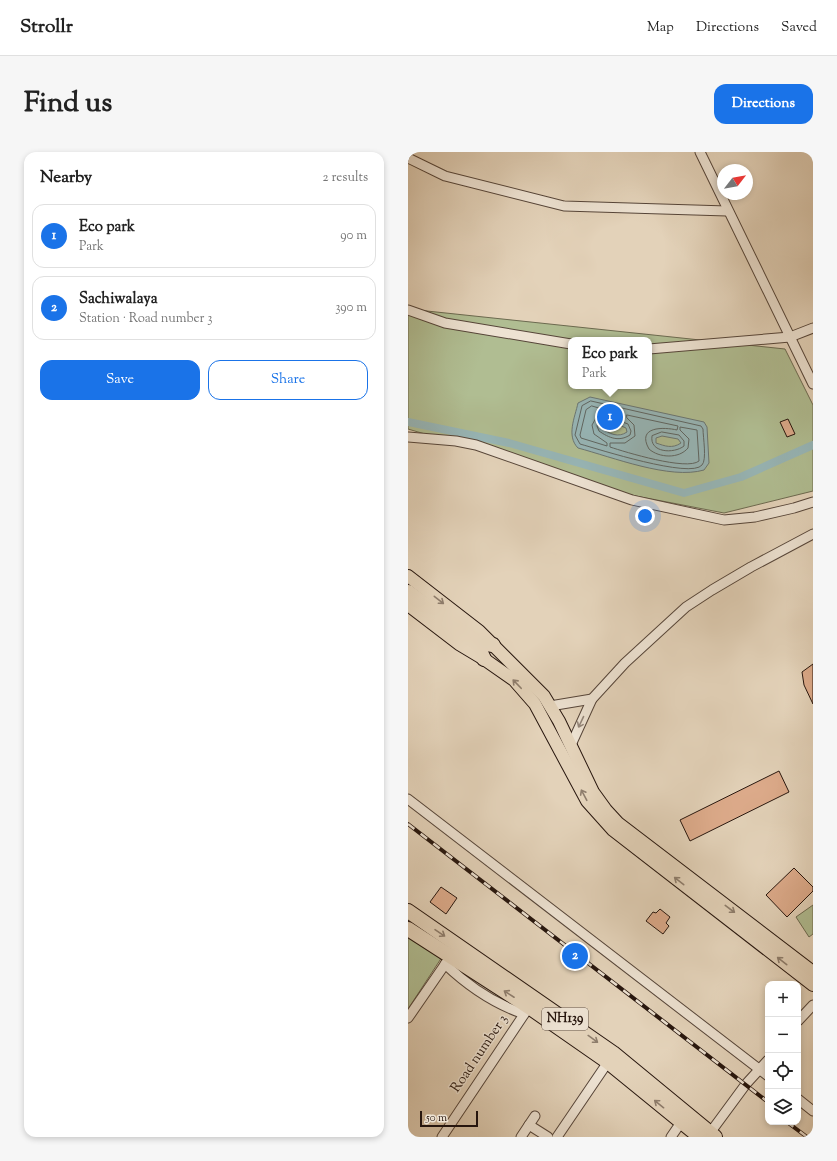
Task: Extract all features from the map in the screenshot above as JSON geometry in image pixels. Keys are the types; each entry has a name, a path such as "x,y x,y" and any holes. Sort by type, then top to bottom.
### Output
{"highway":[{"path":"408,592 473,640 484,659"},
{"path":"473,640 494,644"},
{"name":"NH139","path":"408,911 613,1053 684,1118"},
{"name":"NH139","path":"408,929 448,960 608,1062 708,1136"}],"main road":[{"path":"408,576 494,644 544,696 571,745 593,792 618,823 813,972"},
{"path":"408,605 459,644 514,680 535,704 587,800 600,817 619,835 813,985"}],"street":[{"path":"700,152 727,211 813,384"},
{"path":"408,158 445,176 564,206 727,211"},
{"path":"408,310 445,323 568,344"},
{"path":"652,349 790,337 813,328"},
{"path":"408,437 456,441 476,445 632,500 724,520 755,517 813,502"},
{"path":"571,745 592,699 625,663 686,607 751,567 813,534"},
{"path":"550,706 592,699"},
{"path":"408,799 765,1074"},
{"path":"408,1018 448,960"},
{"path":"801,1018 813,1005"},
{"name":"Road number 3","path":"442,1137 527,1010"},
{"path":"557,1137 608,1062"},
{"path":"708,1136 746,1084 765,1064"},
{"path":"801,1101 813,1111"},
{"path":"521,1137 535,1116"},
{"path":"671,1137 684,1118"},
{"path":"529,1125 548,1137"}],"green space":[{"path":"408,309 785,349 813,405 813,491 724,513 631,495 408,429"},
{"path":"813,905 813,934 809,937 796,917"},
{"path":"408,936 442,957 408,1009"}],"water":[{"path":"590,397 704,422 707,427 709,463 704,470 675,472 658,470 624,462 578,448 574,443 572,426 578,403","holes":["612,422 626,428 627,432 617,435 601,428 601,425","662,436 678,439 681,443 672,446 665,446 656,443 656,438"]}],"building":[{"path":"788,419 795,434 787,437 780,422"},
{"path":"813,664 813,704 804,685 802,672"},
{"path":"779,771 789,792 690,841 680,820"},
{"path":"794,868 813,887 813,891 787,917 766,895"},
{"path":"441,887 457,898 446,914 430,902"},
{"path":"660,909 670,917 666,923 669,926 663,934 646,921 653,912 656,913"}],"waterway":[{"path":"408,422 509,443 684,493 741,477 813,445"}],"railway":[{"path":"408,824 765,1100"},
{"path":"791,1125 807,1137"}],"place":[{"name":"Eco park","path":"610,417"},
{"name":"Sachiwalaya","path":"575,956"}]}
